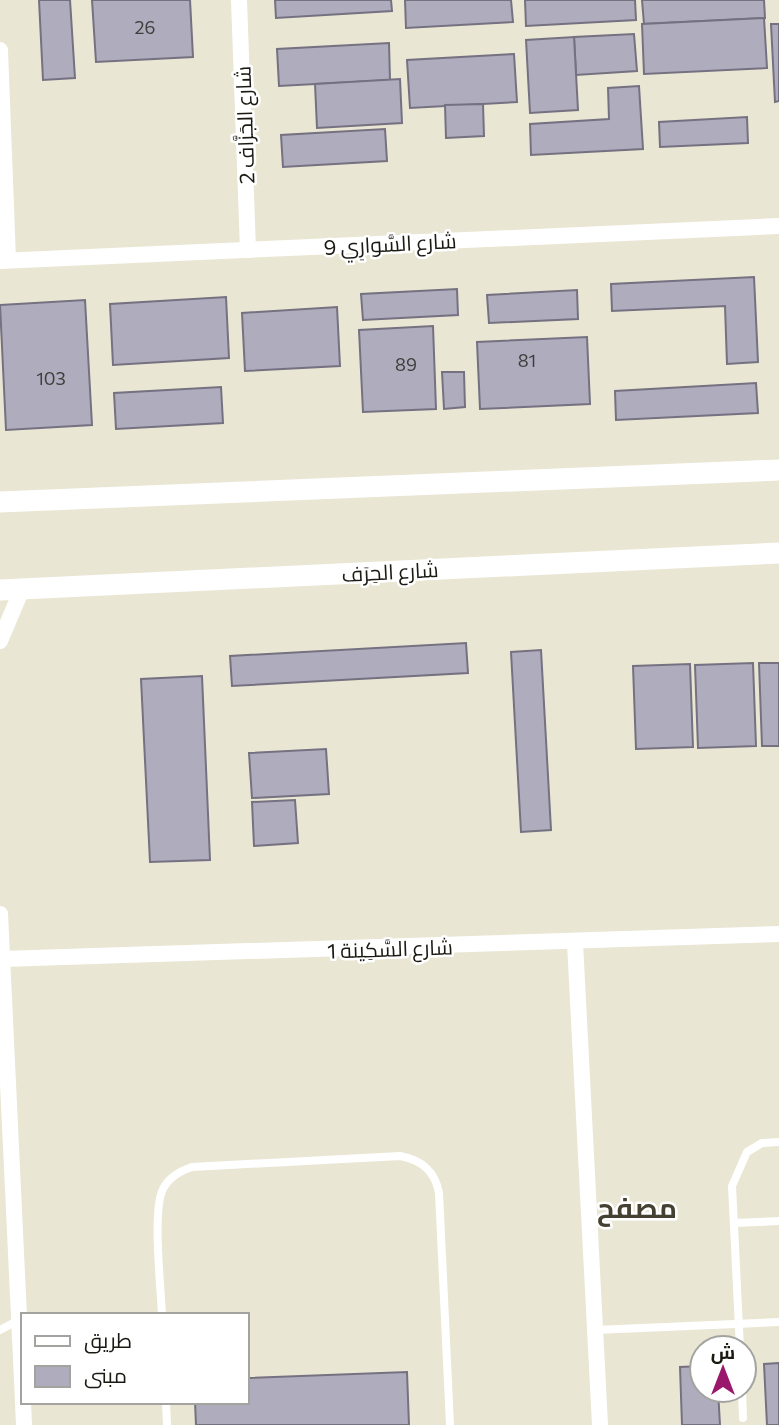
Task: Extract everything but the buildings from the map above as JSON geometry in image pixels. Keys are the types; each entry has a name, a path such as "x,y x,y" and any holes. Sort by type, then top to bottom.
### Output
{"street":[{"name":"شارع الجَزَّاف 2","path":"239,0 248,250"},
{"path":"0,50 4,260"},
{"name":"شارع السَّوارِي 9","path":"4,260 779,226"},
{"path":"0,502 779,470"},
{"name":"شارع الحِرَف","path":"0,590 779,553"},
{"path":"0,641 22,589"},
{"path":"0,914 6,1187 21,1361"},
{"name":"شارع السَّكِينة 1","path":"2,959 575,943 779,934"},
{"path":"575,943 600,1425"},
{"path":"23,1404 24,1425"}],"lane":[{"path":"739,1334 732,1186 747,1152 762,1143 779,1142"},
{"path":"162,1313 158,1202 166,1183 183,1170 192,1167 400,1156 419,1161 433,1175 439,1193 450,1425"},
{"path":"734,1223 779,1221"},
{"path":"0,1330 19,1320"},
{"path":"595,1330 779,1322"},
{"path":"166,1404 167,1425"},
{"path":"742,1404 743,1418"}],"district":[{"name":"مصفح","path":"637,1207"}]}
